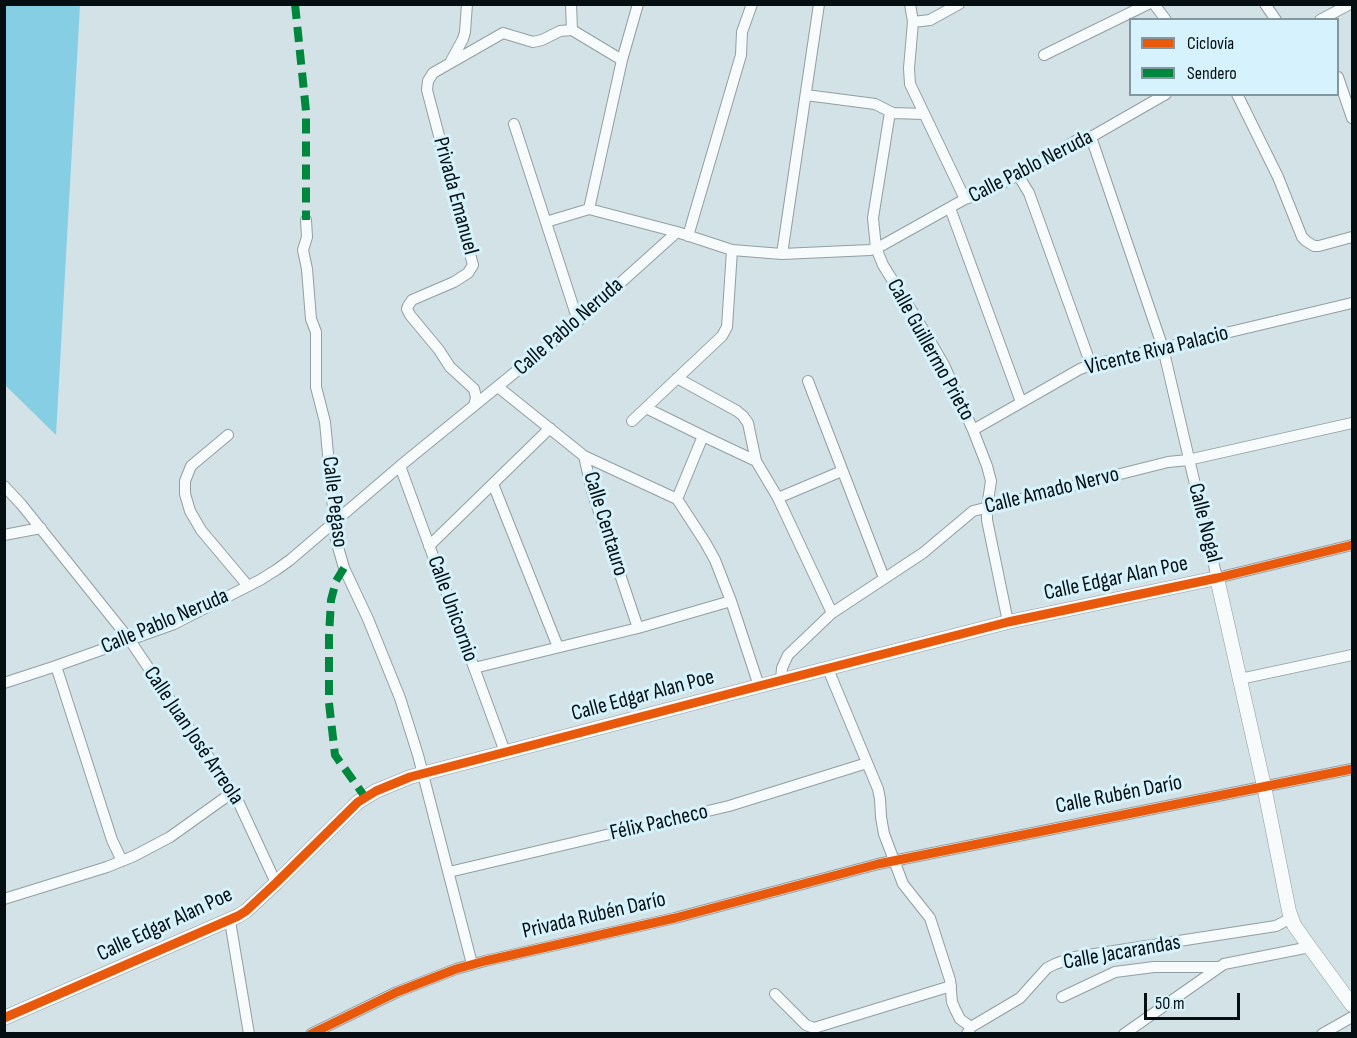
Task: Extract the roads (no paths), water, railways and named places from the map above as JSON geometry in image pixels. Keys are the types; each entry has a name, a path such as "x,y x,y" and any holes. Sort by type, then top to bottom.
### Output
{"street":[{"path":"449,63 465,32 467,4"},
{"path":"571,4 572,30 622,60"},
{"path":"589,209 622,60 638,4"},
{"path":"688,236 741,55 742,32 752,4"},
{"path":"782,254 819,4"},
{"path":"910,4 913,22 909,76 912,91 965,199"},
{"path":"913,22 930,20 959,4"},
{"path":"1044,55 1148,4"},
{"path":"1154,4 1164,18"},
{"path":"1265,4 1275,18"},
{"path":"1324,18 1350,4"},
{"name":"Privada Emanuel","path":"474,406 476,397 474,389 450,367 407,309 412,300 454,282 468,273 473,265 427,90 428,81 433,73 497,35 503,33 533,42 560,31 572,30"},
{"path":"1339,80 1353,118"},
{"path":"806,94 875,104 890,112 924,114"},
{"name":"Calle Pablo Neruda","path":"4,683 174,624 268,575 290,560 400,466 578,321 677,232 732,250 782,254 870,250 965,199 982,194 1018,175 1079,139 1091,137 1163,96"},
{"path":"1238,96 1278,177 1306,242 1318,246 1353,237"},
{"name":"Calle Guillermo Prieto","path":"890,112 873,218 876,248 883,265 944,365 973,429 989,473 987,520 1008,622"},
{"path":"514,124 578,321"},
{"name":"Calle Nogal","path":"1091,137 1162,348 1240,679 1291,918 1310,948 1353,1005"},
{"path":"1018,175 1029,194 1091,365"},
{"path":"950,208 1021,402"},
{"path":"546,222 589,209 677,232"},
{"name":"Calle Pegaso","path":"306,220 307,237 303,250 308,269 311,319 316,332 315,387 325,422 334,523 340,556 400,698 423,773 472,964"},
{"path":"632,421 722,336 727,327 732,250"},
{"name":"Vicente Riva Palacio","path":"973,429 1091,365 1353,303"},
{"path":"677,378 737,411 748,423 756,461 778,498 831,613"},
{"path":"808,381 884,578"},
{"name":"Calle Centauro","path":"498,387 584,456 592,491 638,628"},
{"path":"646,408 756,461"},
{"name":"Calle Amado Nervo","path":"781,680 782,668 788,655 831,613 923,553 969,513 1168,462 1188,460 1353,423"},
{"path":"429,546 550,428"},
{"path":"228,435 191,466 185,481 185,494 190,511 201,530 248,586"},
{"path":"677,499 703,436"},
{"path":"584,456 677,499 715,560 759,686"},
{"name":"Calle Unicornio","path":"400,466 505,752"},
{"path":"778,498 842,471"},
{"path":"493,484 558,647"},
{"name":"Calle Juan José Arreola","path":"4,486 41,528 129,639 233,792 276,883"},
{"path":"4,535 41,528"},
{"name":"Calle Edgar Alan Poe","path":"4,1018 230,921 246,911 358,802 384,788 423,773 1008,622 1217,578 1353,545"},
{"path":"474,668 638,628 731,601"},
{"path":"1240,679 1353,656"},
{"path":"56,666 112,840 122,861"},
{"path":"828,669 880,795 884,834 894,860 905,887 930,918 949,975 952,1002 960,1019 969,1030"},
{"name":"Félix Pacheco","path":"448,872 719,808 867,763"},
{"name":"Calle Rubén Darío","path":"894,860 1353,769"},
{"path":"4,899 122,861 170,837 233,792"},
{"name":"Privada Rubén Darío","path":"311,1034 397,992 472,964 675,918 894,860"},
{"name":"Calle Jacarandas","path":"969,1030 1020,998 1047,968 1063,961 1075,957 1276,926 1291,918"},
{"path":"230,921 249,1034"},
{"path":"1124,1034 1219,967 1230,962 1310,948"},
{"path":"1062,997 1115,972 1154,967 1219,967"},
{"path":"775,994 806,1025 814,1028 951,986"},
{"path":"1322,1034 1353,1017"}]}
